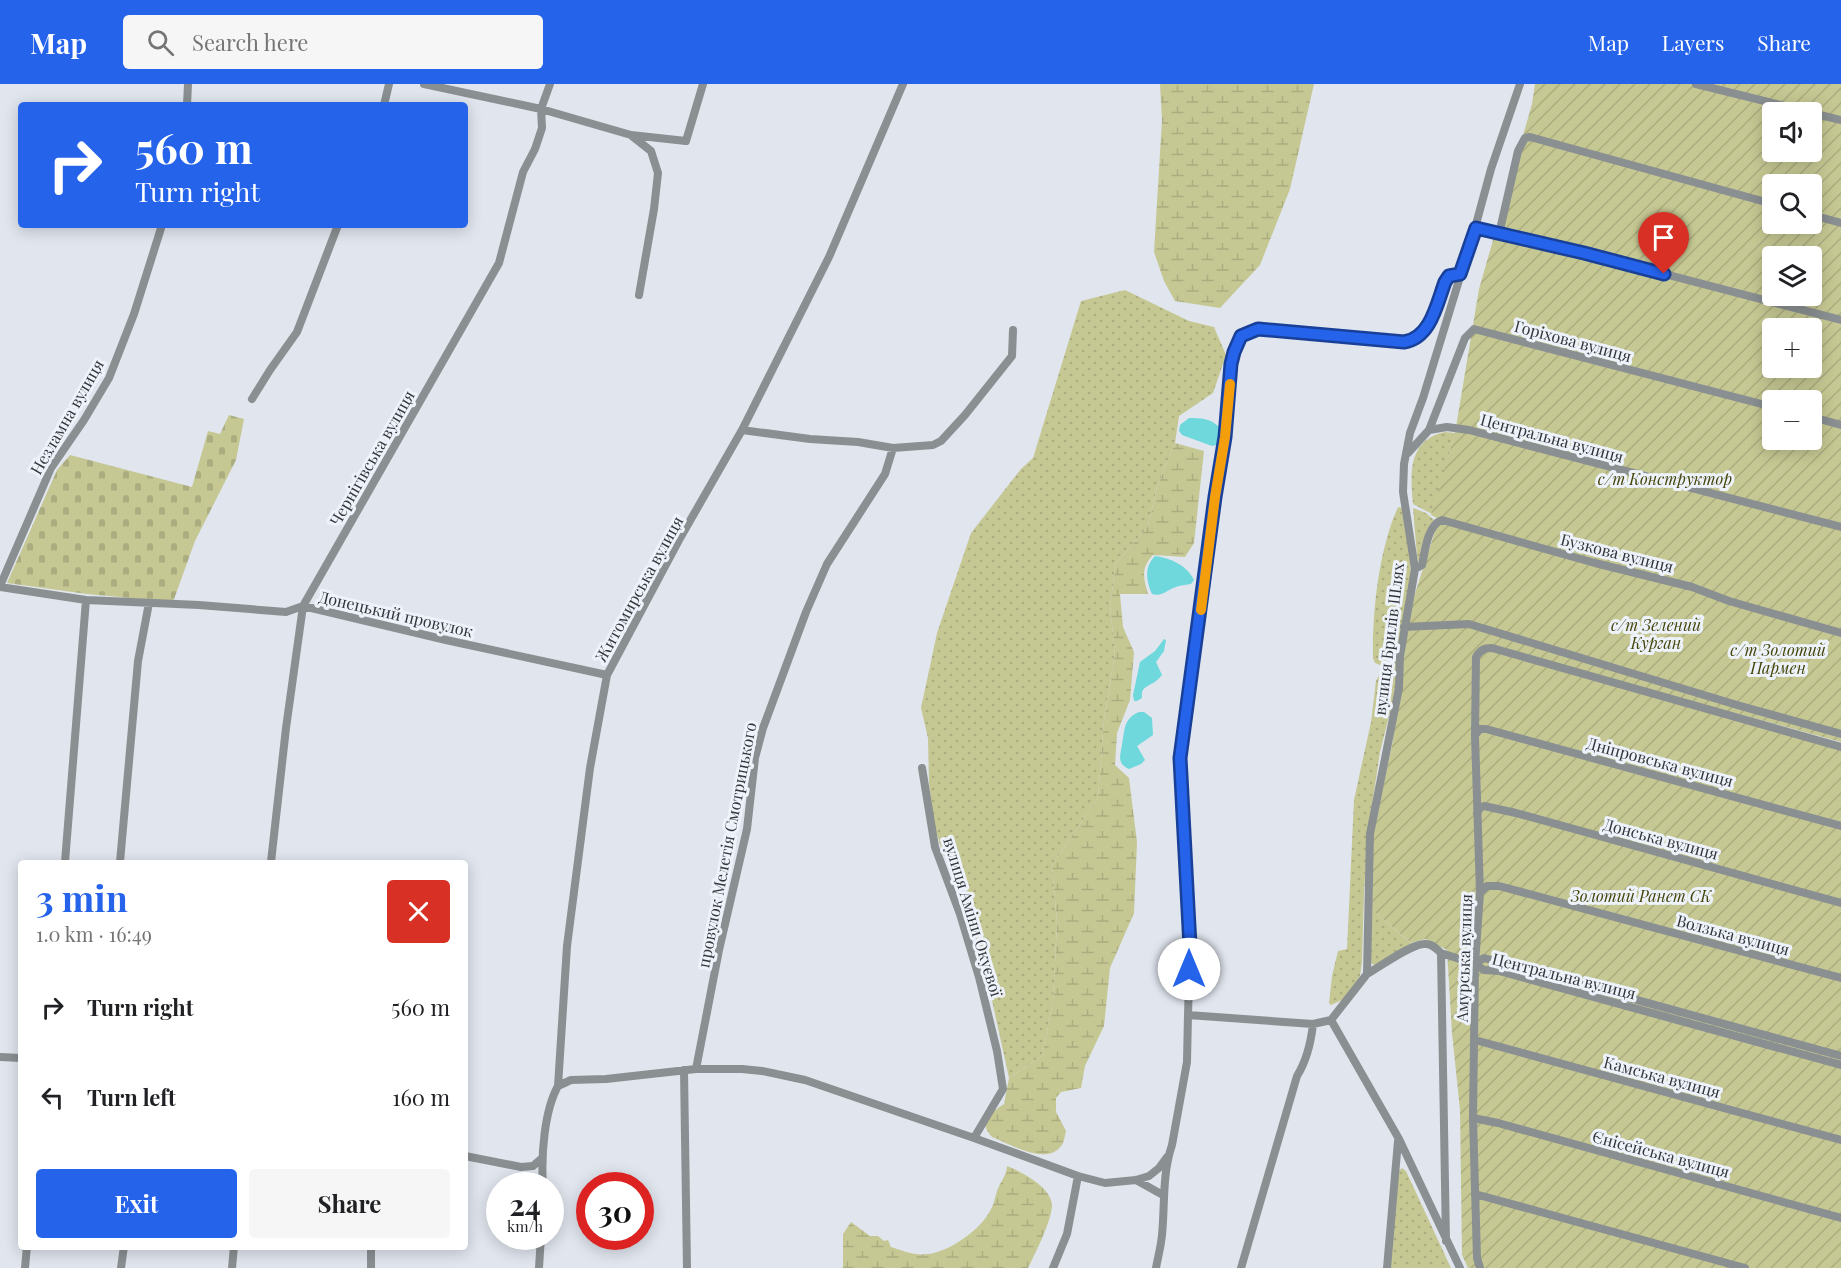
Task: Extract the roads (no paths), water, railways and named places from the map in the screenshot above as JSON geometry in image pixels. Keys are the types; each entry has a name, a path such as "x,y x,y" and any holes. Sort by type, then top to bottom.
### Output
{"street":[{"path":"187,102 188,84"},
{"path":"385,102 389,84"},
{"path":"424,84 541,109 631,135 687,141 703,84"},
{"name":"Чернігівська вулиця","path":"271,860 303,606 499,263 523,172 535,149 542,128 541,109 550,84"},
{"name":"Житомирська вулиця","path":"542,1172 541,1159 553,1096 558,1086 567,946 590,768 607,675 742,429 829,257 903,84"},
{"name":"вулиця Брилів Шлях","path":"1367,974 1370,834 1399,688 1400,656 1415,569 1403,492 1404,464 1410,433 1442,339 1460,274 1476,228 1491,169 1520,84"},
{"path":"1696,84 1767,102"},
{"path":"1822,116 1841,120"},
{"path":"631,135 651,151 658,173 639,295"},
{"path":"1499,234 1518,151 1525,138 1530,137 1762,201"},
{"path":"651,151 661,138"},
{"path":"1822,218 1841,223"},
{"name":"Незламна вулиця","path":"0,587 51,468 109,378 134,314 161,228"},
{"path":"252,399 297,332 337,228"},
{"path":"1476,228 1584,253 1841,320"},
{"path":"1256,329 1410,341 1424,331 1449,276 1460,274"},
{"path":"1156,1268 1162,1237 1163,1196 1168,1156 1187,1062 1190,946 1180,758 1225,437 1231,364 1241,336 1256,329 1270,327 1355,335 1256,329"},
{"path":"1256,329 1315,333 1382,339 1369,337 1256,329"},
{"name":"Горіхова вулиця","path":"1429,430 1465,338 1474,329 1762,404"},
{"path":"742,429 810,440 858,442 893,448 933,445 941,441 965,415 1012,357 1013,330"},
{"path":"1822,420 1841,425"},
{"name":"Центральна вулиця","path":"1429,430 1447,427 1469,430 1841,527"},
{"path":"1407,454 1429,430"},
{"name":"провулок Мелетія Смотрицького","path":"696,1069 719,950 747,829 755,758 762,728 806,612 827,564 885,474 893,448"},
{"name":"Бузкова вулиця","path":"1415,569 1422,565 1431,532 1435,524 1442,520 1594,563 1692,587 1729,601 1841,633"},
{"name":"Донецький провулок","path":"0,587 86,600 199,604 286,612 303,606 607,675"},
{"path":"65,860 86,600"},
{"path":"120,860 138,661 149,603"},
{"path":"1404,627 1469,624 1841,734"},
{"name":"Амурська вулиця","path":"1480,1268 1477,1258 1473,1118 1475,964 1480,893 1474,736 1476,657 1481,651 1492,648 1841,747"},
{"name":"Дніпровська вулиця","path":"1474,736 1478,731 1486,729 1841,826"},
{"name":"вулиця Аміни Окуєвої","path":"922,768 935,847 960,914 979,977 997,1051 1003,1089 974,1137"},
{"name":"Донська вулиця","path":"1477,813 1484,806 1516,813 1841,903"},
{"name":"Волзька вулиця","path":"1480,893 1487,886 1499,886 1841,978"},
{"path":"1188,1015 1313,1024 1331,1020 1367,974 1421,944 1432,945 1442,953 1475,964"},
{"path":"1442,953 1446,1241"},
{"name":"Центральна вулиця","path":"1841,1056 1484,958 1475,964 1484,970 1499,971 1841,1065"},
{"path":"1331,1020 1398,1139 1460,1268"},
{"path":"1240,1268 1297,1076 1304,1065 1312,1038 1313,1024"},
{"name":"Камська вулиця","path":"1475,1040 1841,1140"},
{"path":"0,1057 18,1058"},
{"path":"558,1086 571,1080 606,1079 696,1069 752,1070 805,1080 974,1137 1078,1176 1105,1183 1137,1180 1154,1172 1168,1156"},
{"path":"684,1070 687,1268"},
{"name":"Єнісейська вулиця","path":"1473,1118 1841,1218"},
{"path":"1387,1268 1398,1139"},
{"path":"468,1157 521,1167 533,1166 541,1159"},
{"path":"1053,1268 1067,1234 1078,1176"},
{"path":"1137,1180 1163,1196"},
{"path":"1475,1194 1745,1268"},
{"path":"25,1268 27,1250"},
{"path":"121,1268 123,1250"},
{"path":"232,1268 234,1250"},
{"path":"371,1250 371,1268"},
{"path":"539,1268 540,1250"}],"water":[{"path":"1189,418 1205,419 1216,424 1219,427 1220,442 1212,446 1182,435 1179,431 1180,425"},
{"path":"1155,556 1178,563 1194,580 1191,584 1178,586 1162,594 1152,594 1147,574 1151,560"},
{"path":"1164,639 1166,640 1164,651 1156,662 1162,675 1144,689 1142,698 1134,701 1133,695 1140,662 1155,651"},
{"path":"1139,712 1144,712 1152,718 1153,735 1137,746 1145,760 1129,769 1120,759 1124,730 1130,718"}],"park label":[{"name":"с/т Конструктор","path":"1665,479"},
{"name":"с/т Зелений Курган","path":"1656,634"},
{"name":"с/т Золотий Пармен","path":"1778,659"},
{"name":"Золотий Ранет СК","path":"1641,896"}]}
